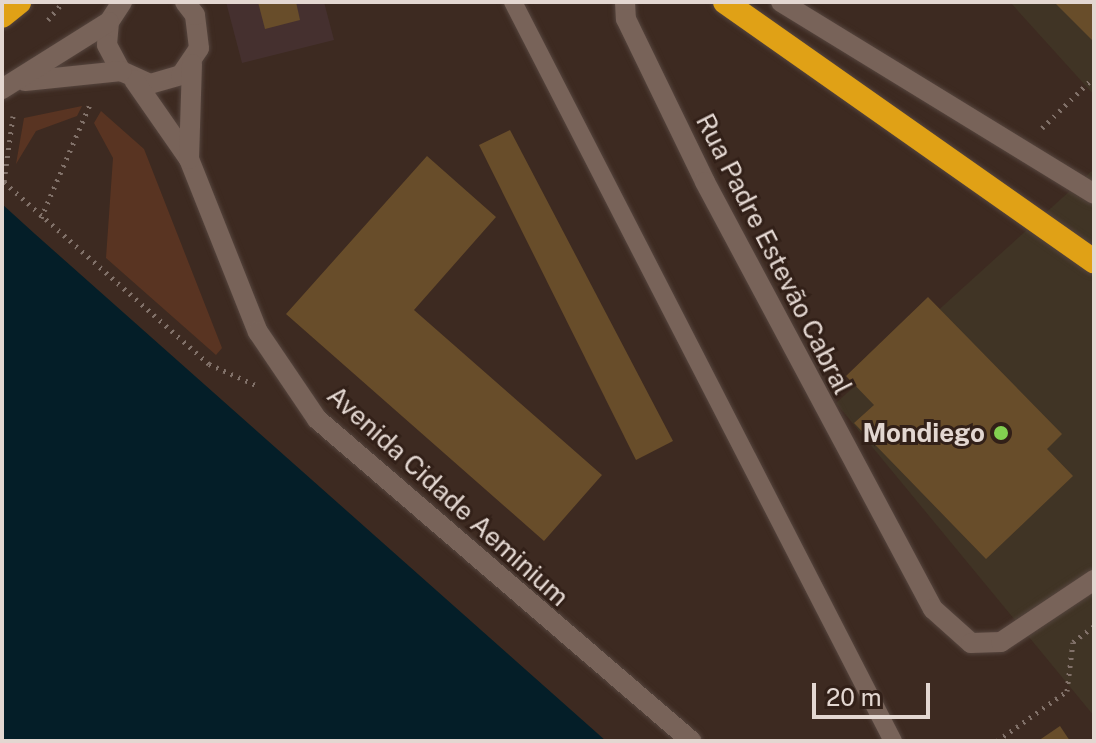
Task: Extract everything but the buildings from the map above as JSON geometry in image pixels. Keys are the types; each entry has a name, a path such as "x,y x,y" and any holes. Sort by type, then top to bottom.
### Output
{"highway":[{"path":"2,8 7,2"},
{"path":"2,16 19,2"},
{"path":"725,2 1094,261"}],"street":[{"path":"185,2 200,32 192,64 189,159"},
{"path":"781,2 1094,194"},
{"name":"Rua Padre Estevão Cabral","path":"623,8 808,382 933,609 971,643 1001,642 1094,580"},
{"path":"114,9 107,45 189,159"},
{"path":"2,89 114,9"},
{"path":"2,89 58,73 128,76 166,82 192,64"},
{"name":"Avenida Cidade Aeminium","path":"189,159 258,332 317,419 692,741"}],"lane":[{"path":"513,2 893,741"}],"path":[{"path":"1022,148 1094,77"},
{"path":"83,96 106,103"},
{"path":"41,218 93,98"},
{"path":"13,111 24,107"},
{"path":"12,126 4,182 209,364 259,387"},
{"path":"997,741 1067,691 1073,642 1094,626"}],"shaded area":[{"path":"226,2 324,2 334,40 242,63"},
{"path":"1010,2 1094,2 1094,95"},
{"path":"82,106 77,116 36,131 16,164 24,118"},
{"path":"101,111 144,149 222,348 216,355 106,258 113,158 94,123"},
{"path":"1094,169 1094,716 836,403"}],"water":[{"path":"2,204 35,234 606,741 2,741"}],"place":[{"name":"Mondiego","path":"1001,433"}]}
